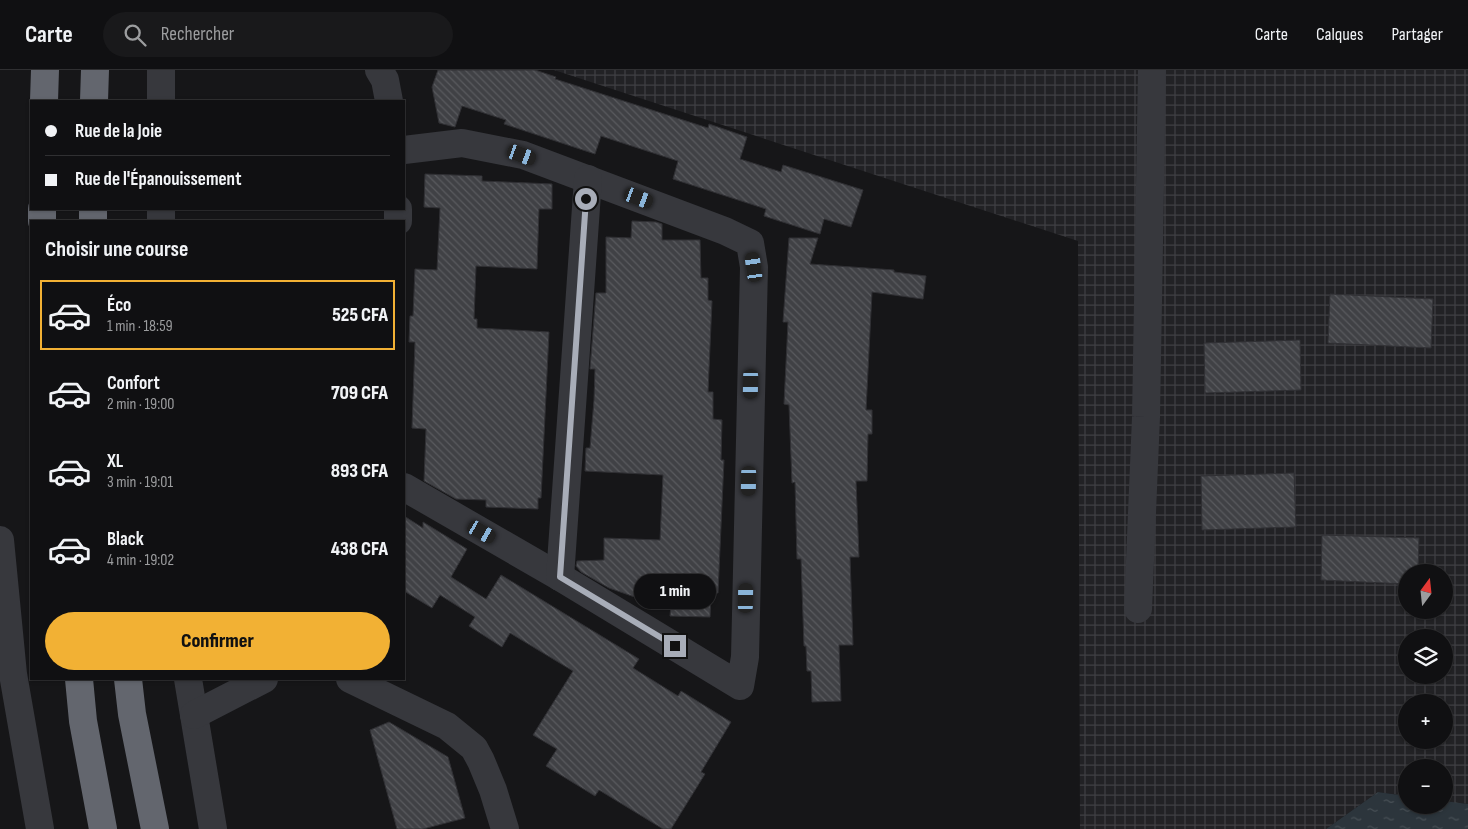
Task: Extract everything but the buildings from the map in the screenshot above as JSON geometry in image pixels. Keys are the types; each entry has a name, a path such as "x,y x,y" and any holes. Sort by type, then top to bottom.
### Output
{"highway":[{"path":"44,100 45,70"},
{"path":"94,100 95,70"},
{"path":"79,680 83,721 103,829"},
{"path":"128,680 132,714 155,829"}],"street":[{"path":"161,70 161,100"},
{"path":"379,70 385,80 389,100"},
{"path":"1138,610 1146,417 1152,70"},
{"path":"405,150 462,143 522,155 725,231 750,243 754,267 746,637 740,686 560,577 405,488"},
{"path":"560,577 588,179"},
{"path":"0,540 12,674 40,829"},
{"path":"188,680 213,829"},
{"path":"194,715 262,680"},
{"path":"352,680 447,726 474,748 493,790 505,829"}],"shaded area":[{"path":"554,70 1468,70 1468,804 1453,802 1453,759 1398,759 1398,795 1378,792 1326,829 1080,829 1078,241"}],"water":[{"path":"1378,792 1398,795 1398,814 1453,814 1453,802 1468,804 1468,829 1326,829"}],"route":[{"path":"586,199 560,577 675,646"}]}
